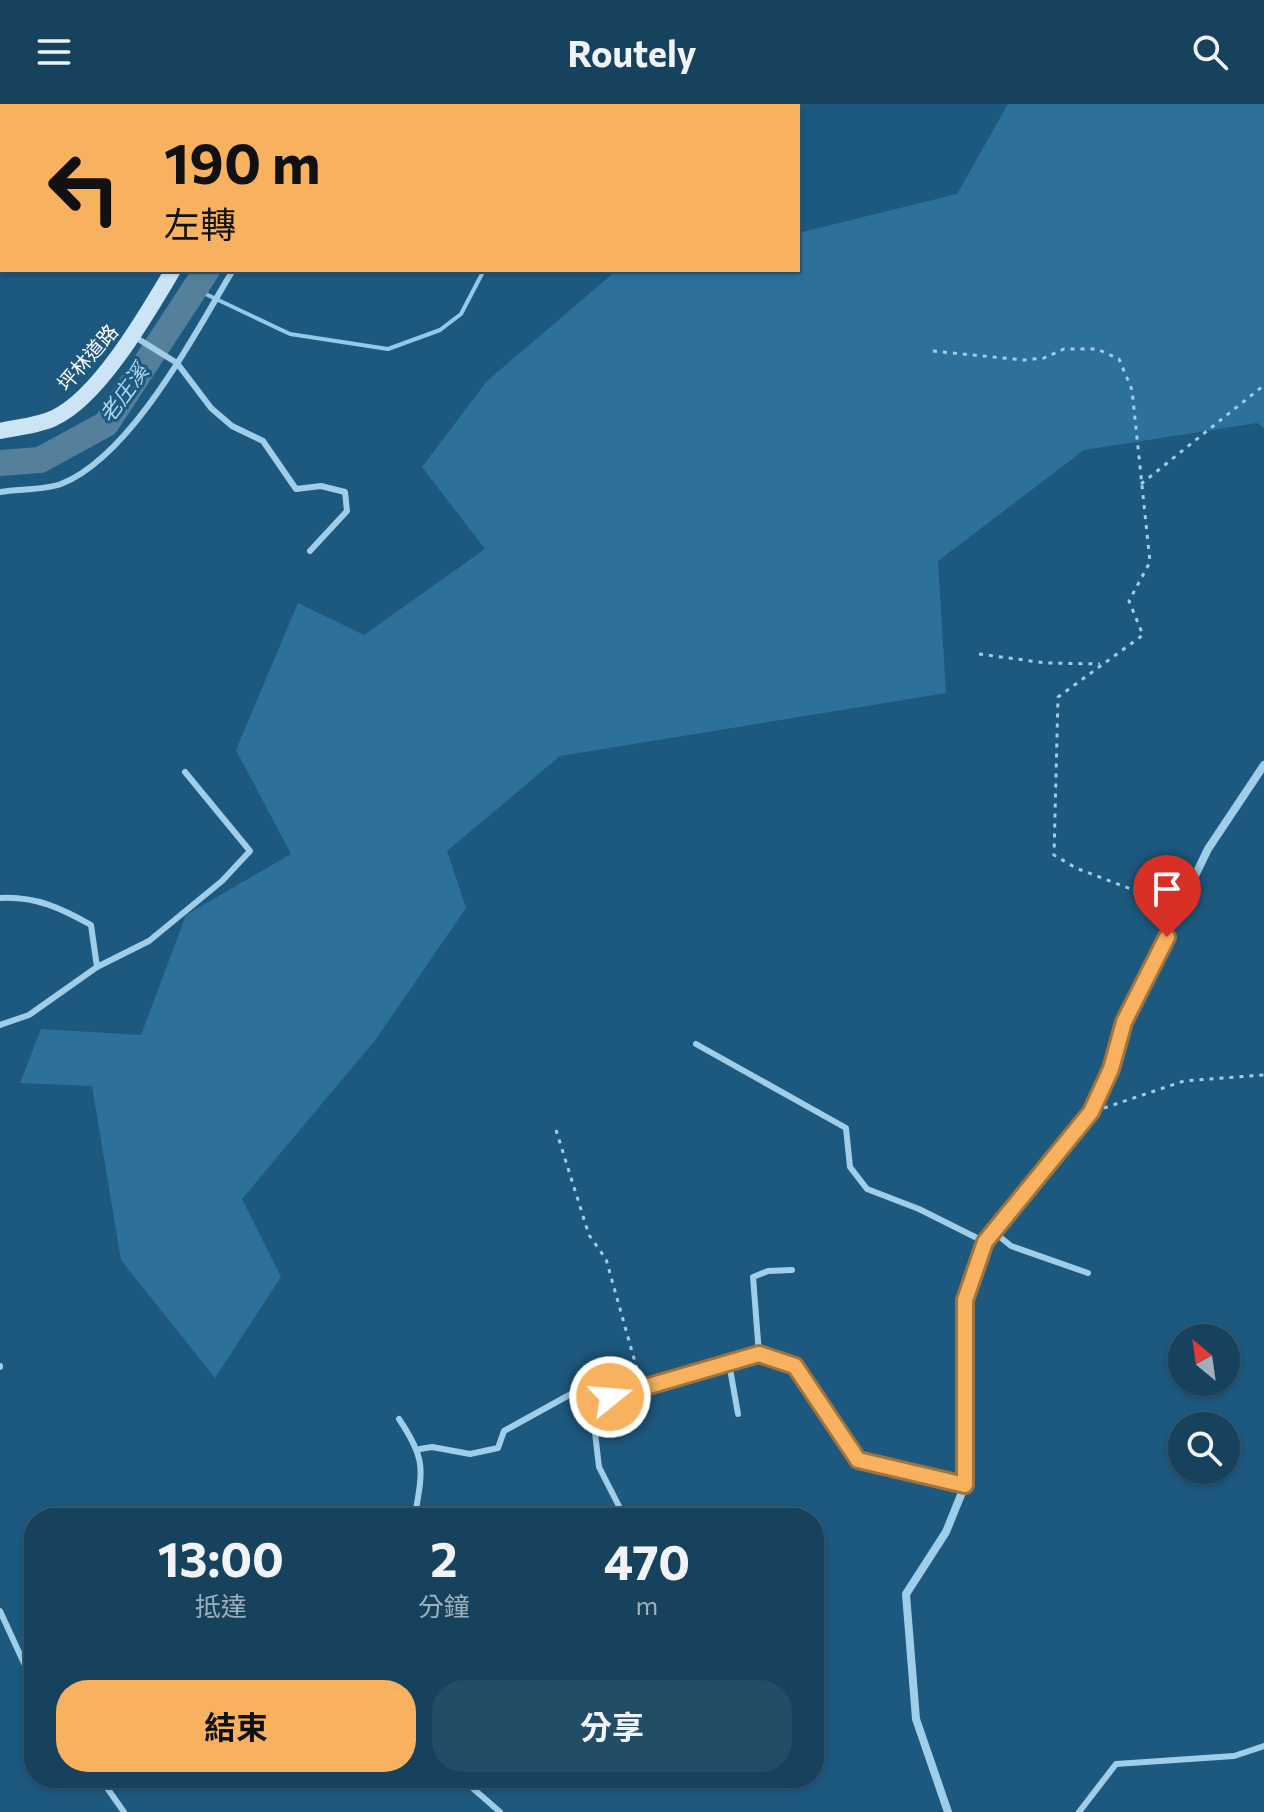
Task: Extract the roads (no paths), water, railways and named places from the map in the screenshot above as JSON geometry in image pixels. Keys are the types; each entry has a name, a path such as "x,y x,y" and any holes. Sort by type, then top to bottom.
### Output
{"street":[{"name":"坪林道路","path":"0,431 54,419 82,399 132,335 172,272"},
{"path":"948,1812 916,1719 906,1594 946,1532 965,1485 965,1300 985,1242 1091,1112 1111,1069 1124,1022 1208,849 1264,765"}],"lane":[{"path":"0,492 61,484 118,445 177,363 232,272"},
{"path":"132,335 177,363 211,408 232,426 263,441 296,489 321,486 345,492 347,511 310,551"},
{"path":"0,1025 29,1015 97,967 149,941 222,881 250,851 185,772"},
{"path":"0,898 22,897 57,906 91,925 97,967"},
{"path":"696,1044 846,1128 850,1167 867,1189 919,1209 985,1242"},
{"path":"994,1232 1011,1246 1088,1273"},
{"path":"759,1354 753,1277 768,1271 792,1270"},
{"path":"592,1407 627,1388 642,1388 759,1354 795,1366 858,1460 965,1485"},
{"path":"729,1363 738,1414"},
{"path":"420,1449 432,1447 470,1454 498,1448 504,1431 571,1394 592,1407"},
{"path":"592,1407 599,1467 620,1508"},
{"path":"399,1419 420,1449 421,1480 416,1508"},
{"path":"0,1611 24,1663"},
{"path":"1079,1812 1116,1764 1234,1756 1264,1746"},
{"path":"107,1788 124,1812"},
{"path":"472,1788 500,1812"}],"waterway":[{"name":"老庄溪","path":"0,463 40,460 106,424 206,272"},
{"path":"195,289 290,334 388,349 440,330 461,314 483,272"}]}
